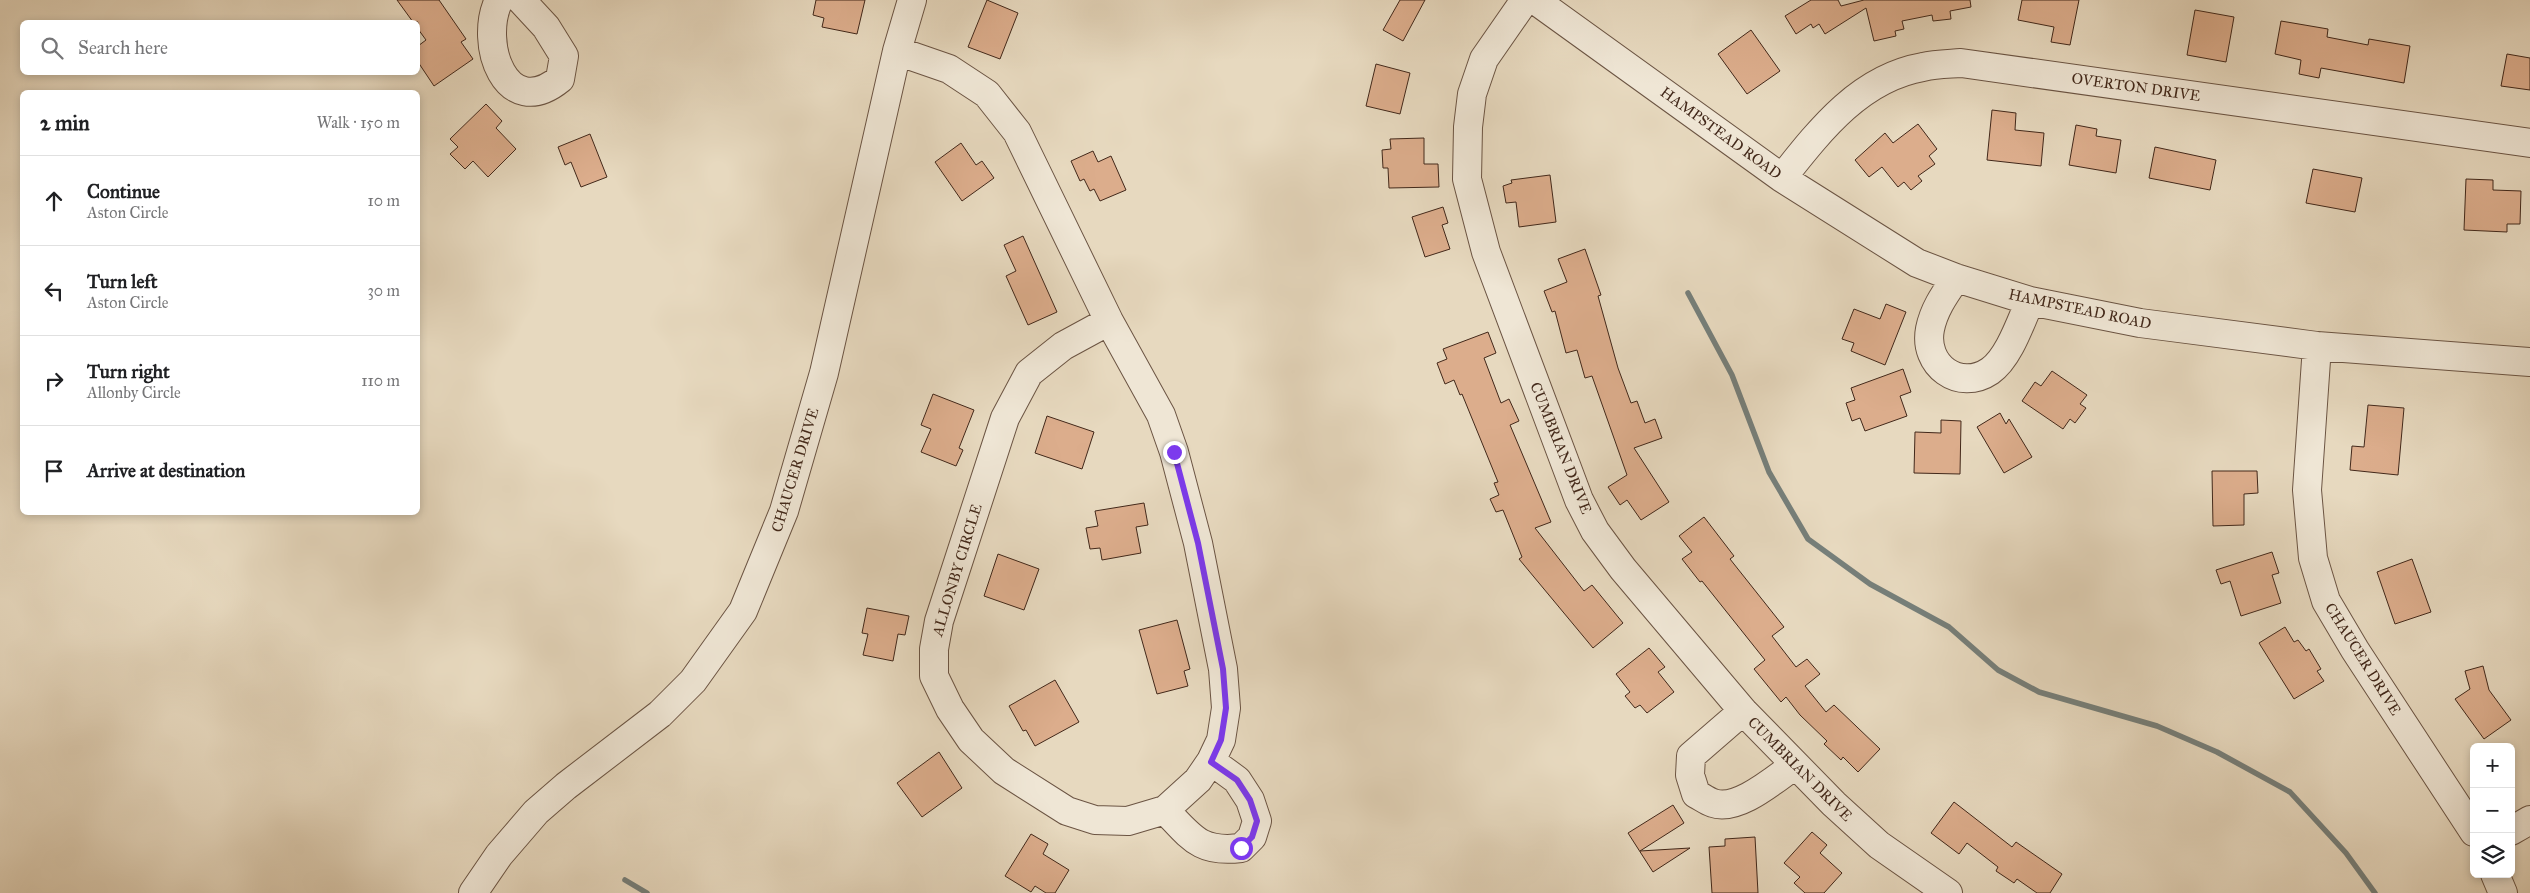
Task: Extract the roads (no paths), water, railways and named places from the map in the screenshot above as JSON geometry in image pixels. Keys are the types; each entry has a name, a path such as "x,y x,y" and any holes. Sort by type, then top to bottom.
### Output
{"street":[{"path":"499,0 494,10 491,31 493,55 504,77 519,91 537,92 550,87 560,79 564,56 546,27 522,0"},
{"name":"CHAUCER DRIVE","path":"473,893 499,855 536,812 566,786 660,714 693,681 743,611 784,511 824,373 897,51 912,0"},
{"name":"CUMBRIAN DRIVE","path":"1525,0 1484,59 1472,94 1468,127 1467,179 1486,252 1579,500 1595,532 1623,570 1743,711 1834,804 1879,845 1948,893"},
{"name":"HAMPSTEAD ROAD","path":"1535,0 1782,178 1917,263 1956,278 2030,301 2140,323 2318,346 2530,362"},
{"name":"ALLONBY CIRCLE","path":"897,51 949,69 987,94 1017,132 1108,321 1161,415 1174,452 1198,543 1223,669 1226,708 1221,740 1211,762 1198,780 1165,810 1128,821 1095,820 1067,811 1004,771 971,740 950,709 934,676 934,649 939,622 1005,418 1030,373 1063,346 1108,321"},
{"name":"OVERTON DRIVE","path":"1782,178 1825,124 1874,84 1922,67 1961,63 2530,143"},
{"path":"1956,278 1937,307 1930,330 1930,348 1937,364 1953,377 1972,379 1991,371 2004,356 2030,301"},
{"name":"CHAUCER DRIVE","path":"2318,346 2307,490 2313,558 2326,601 2355,650 2470,826"},
{"path":"1743,711 1691,756 1690,775 1696,794 1715,804 1739,801 1758,792 1795,764"},
{"path":"1165,810 1192,838 1208,848 1224,850 1241,848 1252,837 1257,821 1250,800 1237,780 1211,762"},
{"path":"2515,829 2530,820"},
{"path":"2497,878 2503,893"}],"waterway":[{"path":"1688,293 1732,375 1769,472 1808,539 1870,584 1949,627 1998,670 2039,692 2157,726 2217,752 2290,792 2346,853 2375,893"},
{"path":"625,880 647,893"}]}
